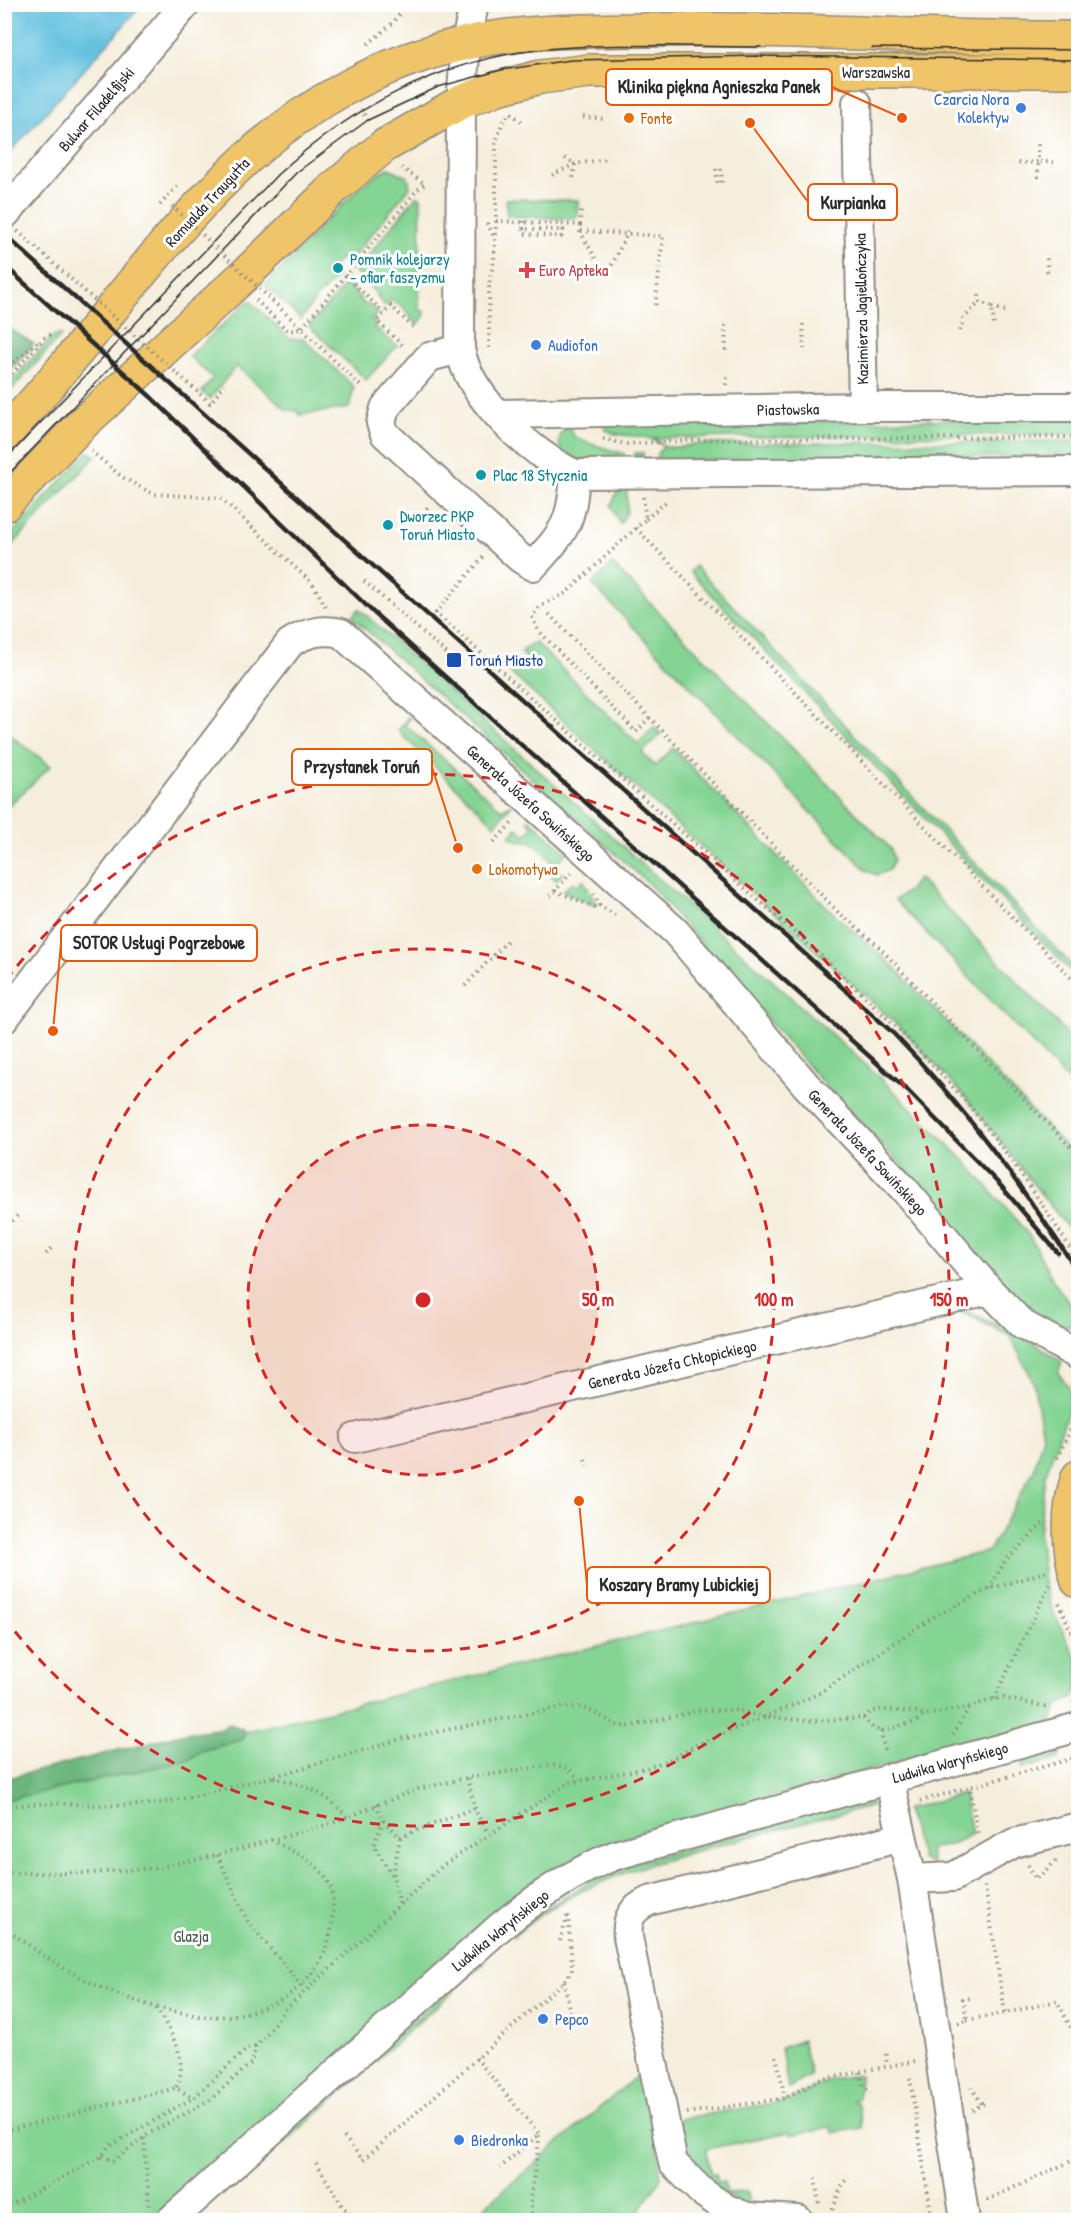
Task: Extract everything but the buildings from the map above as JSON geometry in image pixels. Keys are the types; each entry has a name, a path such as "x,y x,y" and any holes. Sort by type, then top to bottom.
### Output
{"main road":[{"path":"466,43 556,31 740,28 941,37 1078,38"},
{"name":"Romualda Traugutta","path":"4,435 48,389 139,276 211,194 266,142 347,87 411,59 466,43"},
{"name":"Warszawska","path":"461,102 521,81 590,71 1078,71"},
{"path":"4,505 80,426 257,264 334,188 384,146 461,102"},
{"path":"1065,1581 1074,1567 1070,1528 1078,1477"}],"street":[{"name":"Bulwar Filadelfijski","path":"5,216 186,4"},
{"path":"474,4 466,43 461,102 460,349 463,363 470,377 498,414 538,452 575,474 1078,471"},
{"name":"Kazimierza Jagiellończyka","path":"856,103 862,407"},
{"path":"460,349 429,357 385,408 381,423 385,434 520,558 533,566 560,537 570,518 575,474"},
{"name":"Piastowska","path":"498,414 862,407 1078,407"},
{"path":"4,1019 290,643 326,630 341,633"},
{"name":"Generała Józefa Sowińskiego","path":"341,633 583,859 632,890 675,931 806,1085 904,1189 989,1290 1022,1324 1078,1355"},
{"name":"Generała Józefa Chłopickiego","path":"355,1438 989,1290"},
{"name":"Ludwika Waryńskiego","path":"171,2220 542,1894 600,1861 889,1778 1069,1719"},
{"path":"889,1778 912,1879 965,2220"},
{"path":"912,1879 953,1877 1014,1843 1078,1827"},
{"path":"809,2215 747,2217 727,2209 702,2192 674,2163 663,2117 627,1922 633,1911 649,1901 902,1837"}],"path":[{"path":"257,301 288,331 301,328 425,184 393,162 347,87"},
{"path":"489,355 489,285 494,260 496,222 496,142 502,124 517,107"},
{"path":"510,113 522,122"},
{"path":"583,117 604,119"},
{"path":"1038,141 1038,178"},
{"path":"565,158 575,164"},
{"path":"552,175 575,164 606,159"},
{"path":"1018,163 1055,162"},
{"path":"573,179 575,164"},
{"path":"719,169 720,185"},
{"path":"172,206 363,388"},
{"path":"584,212 581,211 580,231 606,277 630,228"},
{"path":"5,216 210,403 224,385"},
{"path":"496,222 524,221 579,225"},
{"path":"524,221 523,230 563,230 562,238"},
{"path":"580,231 663,236 655,309"},
{"path":"1047,257 1047,272"},
{"path":"345,275 384,313"},
{"path":"979,295 980,303"},
{"path":"980,303 1009,312"},
{"path":"960,331 963,319 980,303"},
{"path":"402,345 377,321 384,313 391,306 416,330"},
{"path":"992,307 994,326"},
{"path":"803,324 804,350"},
{"path":"725,325 726,351"},
{"path":"4,370 44,338 60,331"},
{"path":"4,383 44,338"},
{"path":"726,386 727,376"},
{"path":"718,472 753,440 763,434"},
{"path":"626,444 753,440 1078,437"},
{"path":"87,448 122,477 153,494 221,498 313,584 341,633"},
{"path":"643,496 646,519 566,593 539,606 532,617 538,630 636,732 650,717"},
{"path":"419,518 429,506"},
{"path":"636,528 1078,986"},
{"path":"483,556 436,613 811,948 903,1035 943,1076 1027,1180 1078,1262"},
{"path":"364,581 454,660"},
{"path":"549,614 830,904 876,944 1078,1155"},
{"path":"550,896 583,859"},
{"path":"583,859 599,906"},
{"path":"555,891 597,908 599,906 615,915"},
{"path":"465,986 507,941"},
{"path":"1071,1146 1078,1138"},
{"path":"12,1221 18,1215"},
{"path":"46,1254 53,1246"},
{"path":"585,1459 587,1465"},
{"path":"989,1589 1005,1561 1037,1528"},
{"path":"102,2156 113,2161 144,2137 210,2100 251,2063 256,2047 286,2009 441,1866 488,1833 568,1783 579,1779 647,1768 818,1694 935,1616 989,1589 1043,1573"},
{"path":"994,1699 1065,1581"},
{"path":"863,1718 873,1728 881,1731 915,1722 925,1715 1003,1698 1069,1719"},
{"path":"4,1809 22,1804 67,1802 135,1805 172,1802 272,1777 401,1739 562,1707 580,1707 618,1726 631,1726 701,1710 734,1710 765,1717 812,1721 863,1718 872,1711 882,1710 917,1712 925,1715"},
{"path":"912,1803 971,1792 1078,1757"},
{"path":"4,1873 93,1873 156,1868 217,1855 270,1840 347,1817 418,1789 467,1778 552,1765 573,1770 579,1779"},
{"path":"272,1777 310,1787 329,1797 347,1817"},
{"path":"467,1778 474,1808 488,1833"},
{"path":"376,1804 383,1820 400,1837"},
{"path":"400,1837 474,1808"},
{"path":"383,1820 374,1846 393,1876 400,1906"},
{"path":"393,1876 400,1837"},
{"path":"4,1927 41,1956 72,1974 156,2008 210,2017 253,2011 291,1995 316,1972 332,1928 335,1903 324,1875 309,1861 270,1840"},
{"path":"217,1855 248,1922 306,1990"},
{"path":"1029,1866 1037,1881 1044,1872"},
{"path":"984,1876 1005,2013"},
{"path":"560,1941 571,1905"},
{"path":"344,2138 363,2160 564,1981 572,1971 573,1965 568,1913"},
{"path":"564,1981 571,2018"},
{"path":"967,2020 1057,2001 1078,2041"},
{"path":"156,2008 174,2036 181,2060 176,2088"},
{"path":"4,2209 102,2156 108,2147 193,2098 247,2049 256,2047"},
{"path":"886,2054 887,2067"},
{"path":"776,2056 785,2098"},
{"path":"476,2058 539,2134 539,2153 532,2190 532,2220"},
{"path":"663,2117 785,2098 818,2080 940,2058"},
{"path":"860,2072 863,2084 871,2093"},
{"path":"910,2078 932,2220"},
{"path":"4,2131 176,2088 193,2098"},
{"path":"500,2168 539,2134"},
{"path":"144,2137 150,2220"},
{"path":"993,2197 1078,2158"},
{"path":"316,2163 343,2207 356,2220"},
{"path":"828,2220 843,2183 849,2177"},
{"path":"809,2215 815,2178"}],"green space":[{"path":"389,168 408,177 410,187 348,263 341,258 330,270 337,276 323,292 321,291 301,319 265,285 344,203 376,175"},
{"path":"417,195 421,198 419,309 425,312 417,325 398,302 396,304 391,300 385,306 377,297 378,295 355,272"},
{"path":"506,199 578,200 577,216 574,219 507,216"},
{"path":"347,283 366,306 369,304 378,313 372,320 376,324 374,327 397,346 366,380 309,326"},
{"path":"249,300 290,339 304,339 354,387 349,408 299,415 298,411 287,410 236,366 210,399 202,392 213,378 189,356"},
{"path":"5,326 34,344 5,376"},
{"path":"58,334 61,336 5,397 5,388 53,336"},
{"path":"1078,418 1078,434 655,438 665,447 683,447 693,444 1078,441 1078,456 580,461 562,454 559,446 561,435 569,426 573,435 582,441 624,454 628,460 635,460 635,453 643,453 643,459 656,460 658,452 664,447 649,438 613,433 606,430 603,424"},
{"path":"85,438 81,450 5,532 4,523"},
{"path":"88,452 96,456 5,553 5,541"},
{"path":"627,487 627,512 620,524 611,506 617,492"},
{"path":"612,564 890,848 894,860 889,870 877,875 867,871 592,584"},
{"path":"695,566 1078,972 1078,979 690,572"},
{"path":"359,609 877,1075 965,1161 1029,1235 1054,1282 1078,1315 1073,1326 1051,1325 1032,1316 988,1269 895,1158 821,1081 649,884 352,617"},
{"path":"535,642 638,744 654,727 661,734 642,753 655,766 673,748 835,915 893,966 1068,1149 1078,1161 1078,1241 967,1099 904,1031 505,668 510,663 514,668 521,667 525,662 525,656 521,652"},
{"path":"408,717 410,718 405,725 502,810 512,804 495,825 398,731"},
{"path":"5,731 51,766 5,809"},
{"path":"529,819 567,852 555,866 563,874 556,880 550,875 551,860 548,856 532,842 509,837 517,828 525,835 533,827 527,820"},
{"path":"918,878 1078,1045 1078,1088 1071,1084 895,900 909,890"},
{"path":"583,880 597,904 595,906 563,891 573,882 577,885"},
{"name":"Glazja","path":"960,1308 1030,1340 1062,1362 1058,1373 1069,1387 1070,1406 1045,1476 1039,1534 1044,1583 1053,1612 1078,1661 1078,1690 1072,1699 1059,1704 1052,1721 643,1831 606,1846 151,2220 5,2220 4,1790 989,1551 1034,1470 1043,1435 1033,1381 1010,1336 955,1309"},
{"path":"230,1724 243,1729 244,1736 241,1740 201,1751 189,1760 5,1800 5,1779 185,1733 218,1729"},
{"path":"1059,1745 1061,1752 1058,1759 1021,1769 1030,1753"},
{"path":"964,1794 972,1834 950,1845 930,1849 932,1864 922,1860 906,1809"},
{"path":"864,1799 875,1805 691,1853 610,1879 559,1903 513,1937 517,1929 537,1914 590,1881 629,1864"},
{"path":"481,1960 487,1961 285,2142 286,2135"},
{"path":"802,2040 811,2075 788,2088 781,2048"},
{"path":"646,2068 661,2178 633,2220 469,2220"},
{"path":"860,2075 858,2099 853,2100 859,2105 862,2128 833,2133 831,2127 790,2135 789,2132 706,2149 711,2175 716,2174 718,2183 724,2182 727,2193 747,2192 750,2212 680,2163 679,2119 787,2101 832,2079"}],"water":[{"path":"4,5 142,5 5,158"}],"tram line":[{"path":"4,461 278,174 335,128 398,91 465,65 537,50 620,46 761,47"},
{"path":"872,48 1078,50"},
{"path":"4,479 297,172 368,120 438,87 501,70 571,60 758,56 1078,60"}],"railway":[{"path":"4,234 893,1033 968,1118 1078,1272"},
{"path":"4,265 151,397 374,613 907,1090 1001,1186 1058,1253"}],"place":[{"name":"Czarcia Nora Kolektyw","path":"1021,108"},
{"name":"Fonte","path":"629,118"},
{"name":"Klinika piękna Agnieszka Panek","path":"902,118"},
{"name":"Kurpianka","path":"750,123"},
{"name":"Pomnik kolejarzy - ofiar faszyzmu","path":"338,268"},
{"name":"Euro Apteka","path":"527,270"},
{"name":"Audiofon","path":"536,345"},
{"name":"Plac 18 Stycznia","path":"481,475"},
{"name":"Dworzec PKP Toruń Miasto","path":"388,525"},
{"name":"Toruń Miasto","path":"454,660"},
{"name":"Przystanek Toruń","path":"458,848"},
{"name":"Lokomotywa","path":"477,869"},
{"name":"SOTOR Usługi Pogrzebowe","path":"53,1031"},
{"name":"Koszary Bramy Lubickiej","path":"579,1501"},
{"name":"Pepco","path":"543,2019"},
{"name":"Biedronka","path":"459,2140"}]}
